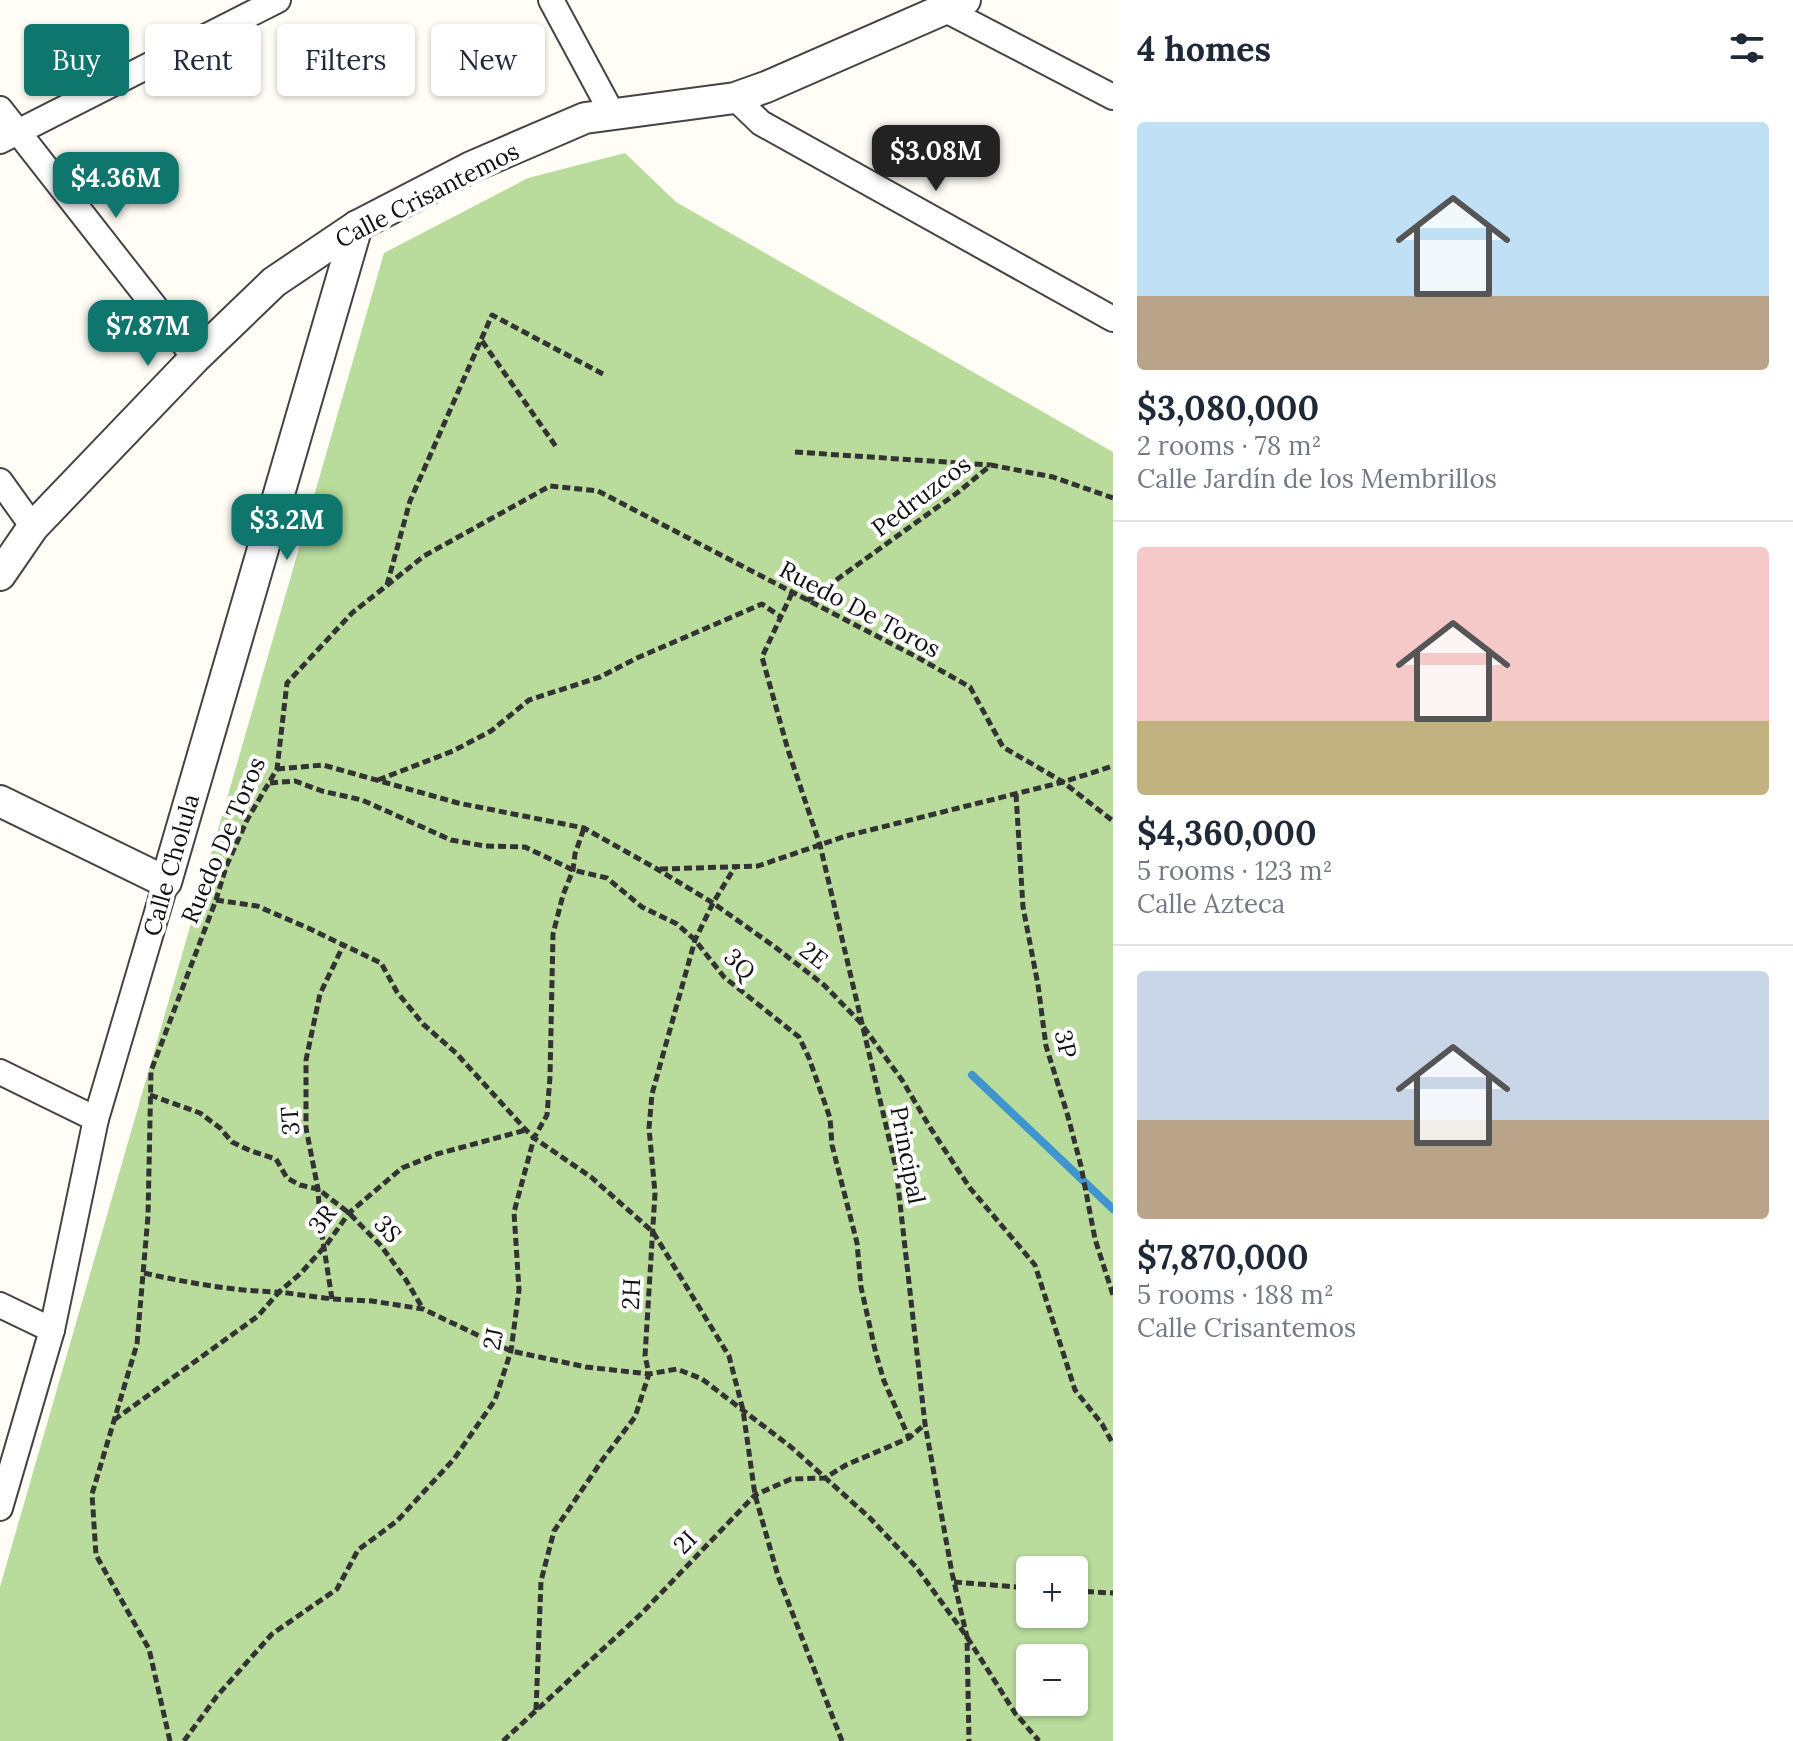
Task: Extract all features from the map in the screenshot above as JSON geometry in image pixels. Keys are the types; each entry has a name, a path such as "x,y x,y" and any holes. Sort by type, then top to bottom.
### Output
{"street":[{"path":"9,137 278,0"},
{"path":"551,0 613,115"},
{"path":"955,5 1113,97"},
{"name":"Calle Crisantemos","path":"4,562 33,527 195,358 274,282 357,226 485,161 585,118 735,98 955,5"},
{"path":"735,98 761,123 1113,319"},
{"path":"0,109 9,137 195,358"},
{"name":"Calle Cholula","path":"0,1508 52,1330 96,1119 357,226"},
{"path":"0,481 33,527"},
{"path":"0,801 166,882"},
{"path":"0,1072 96,1119"},
{"path":"0,1305 52,1330"}],"path":[{"path":"387,586 410,501 492,315 603,374"},
{"path":"481,340 557,448"},
{"path":"795,452 991,465"},
{"name":"Pedruzcos","path":"807,601 991,465 1053,477 1113,498"},
{"name":"Ruedo De Toros","path":"170,1741 149,1649 96,1555 92,1494 137,1344 148,1216 151,1071 226,867 247,820 277,769 287,683 352,613 424,556 550,486 598,491 970,687 1003,747 1063,782 1113,821"},
{"name":"Principal","path":"792,593 762,657 788,750 820,845 896,1168 925,1424 967,1637 969,1741"},
{"path":"377,780 453,751 491,731 529,700 600,677 762,604 781,617"},
{"name":"2E","path":"277,769 323,765 458,803 584,828 713,903 824,985 860,1022 902,1080 970,1188 1035,1265 1075,1390 1102,1424 1113,1444"},
{"path":"657,869 758,866 846,836 1063,782 1113,766"},
{"name":"3Q","path":"269,783 295,781 362,800 451,840 485,846 525,847 573,870 607,878 642,907 677,924 695,940 724,977 799,1037 830,1118 834,1158 857,1243 861,1287 876,1354 884,1381 909,1438"},
{"name":"3P","path":"1016,794 1023,907 1046,1046 1081,1166 1095,1239 1113,1295"},
{"name":"2J","path":"184,1741 217,1696 272,1634 337,1589 358,1550 397,1521 454,1459 495,1400 511,1351 519,1290 514,1212 534,1138 547,1115 553,934 584,828"},
{"name":"2H","path":"536,1710 541,1581 554,1531 635,1417 649,1374 645,1356 655,1193 649,1128 652,1094 695,940 735,867"},
{"path":"216,900 257,906 381,963 397,992 423,1024 456,1053 534,1138 591,1177 653,1232 729,1356 743,1410 755,1495 778,1576 842,1741"},
{"name":"3T","path":"332,1299 318,1189 306,1128 306,1060 320,994 343,946"},
{"name":"3S","path":"150,1095 200,1113 232,1142 276,1159 287,1178 318,1189 349,1213 382,1247 423,1309"},
{"name":"3R","path":"114,1420 258,1316 327,1244 349,1213 402,1168 437,1154 526,1130"},
{"path":"144,1273 246,1291 372,1301 423,1309 511,1351 586,1367 649,1374 677,1369 702,1379 791,1447 870,1518 916,1567 967,1637 1015,1713 1039,1741"},
{"name":"2I","path":"503,1741 641,1614 755,1495 791,1479 825,1478 846,1465 909,1438 925,1424"},
{"path":"954,1582 1016,1587"},
{"path":"1088,1592 1113,1593"}],"green space":[{"path":"625,153 676,202 1113,452 1113,1741 0,1741 0,1587 384,253 528,178"}],"waterway":[{"path":"972,1075 1113,1209"}]}
